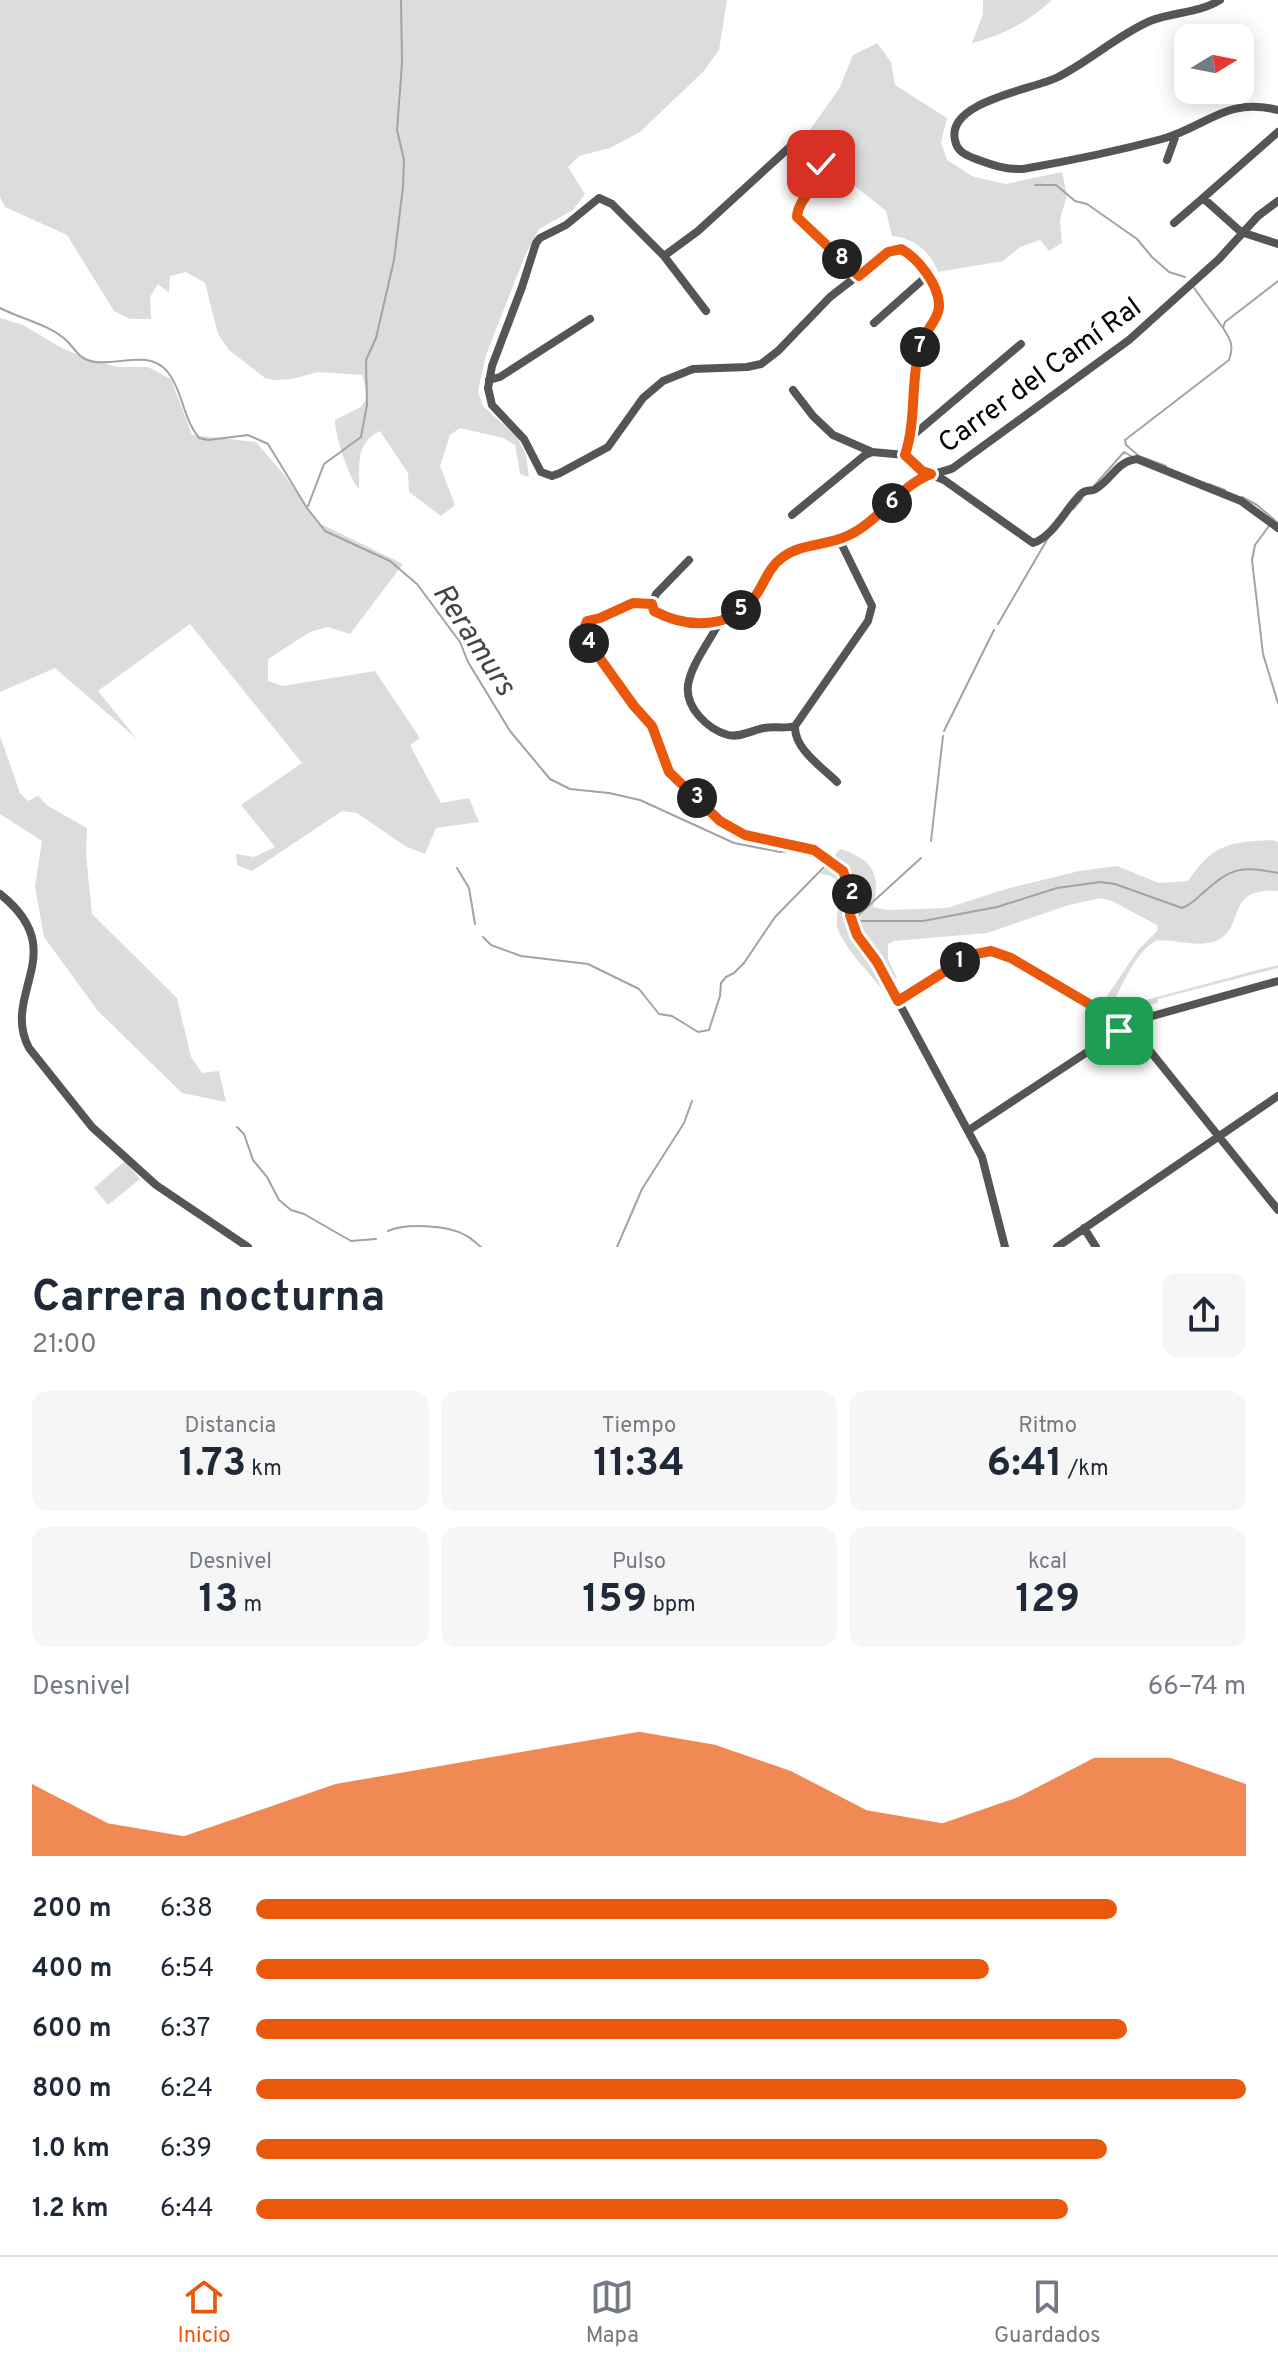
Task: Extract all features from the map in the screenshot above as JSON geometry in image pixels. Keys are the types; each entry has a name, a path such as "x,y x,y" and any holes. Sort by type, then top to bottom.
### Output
{"street":[{"path":"1220,0 1209,6 1151,21 1054,79 972,107 959,119 954,134 958,149 963,154 1012,169 1036,167 1176,135 1227,111 1248,105 1278,110"},
{"path":"1174,223 1278,132"},
{"path":"1167,160 1176,135"},
{"path":"664,256 698,231 792,145 801,145 824,170 822,178 803,201 797,217 859,276"},
{"path":"706,311 664,256 603,198 594,200 566,225 540,238 531,253 522,287 492,366 488,388 492,405 524,439 537,468 545,475 552,476 608,447 643,398 673,375 706,367 754,366 770,358 817,309 888,252 901,249 927,276 939,302 939,310 920,345 911,437 905,455"},
{"path":"1203,198 1241,232 1278,244"},
{"name":"Carrer del Camí Ral","path":"719,623 750,603 780,559 792,551 839,539 864,526 921,478 953,468 991,444 1129,340 1219,259 1241,232 1278,201"},
{"path":"874,323 927,276"},
{"path":"489,380 500,377 590,319"},
{"path":"911,437 1021,344"},
{"path":"793,390 833,435 872,452 905,455 922,471 944,480 1033,543 1044,537 1082,492 1097,489 1115,469 1137,459 1241,501 1278,528"},
{"path":"792,515 872,452"},
{"path":"837,782 800,745 795,736 795,726 868,621 872,606 839,539"},
{"path":"689,560 656,594 652,604 654,611 676,619 719,623 688,680 687,697 697,714 730,736 767,727 785,729 795,726"},
{"path":"652,604 633,603 587,621 583,631 586,639 652,726 664,761 675,778 731,828 761,840 800,845 834,864 848,880 853,898 850,915 857,935 877,962 982,1157 1005,1247"},
{"path":"0,894 24,917 31,930 30,972 18,1020 21,1036 29,1048 92,1127 132,1160 156,1185 248,1247"},
{"path":"898,1001 971,955 991,951 1011,958 1091,1005 1118,1017"},
{"path":"1145,1018 1278,981"},
{"path":"1118,1017 1127,1010 1135,1009 1145,1018 1145,1027 1138,1036 1129,1038 1119,1031"},
{"path":"1118,1017 1119,1031"},
{"path":"969,1130 1119,1031"},
{"path":"1138,1036 1278,1210"},
{"path":"1057,1247 1278,1096"},
{"path":"1084,1228 1096,1247"}],"shaded area":[{"path":"0,0 727,0 719,50 703,72 640,132 610,148 579,156 568,167 585,194 573,210 539,229 524,258 486,355 478,391 483,406 517,437 526,455 529,477 520,474 515,445 503,438 460,428 450,435 440,466 455,505 441,516 409,492 408,473 380,431 363,448 359,463 359,489 355,484 343,456 335,420 361,407 368,397 362,375 318,372 292,379 265,378 229,350 218,334 205,283 186,272 170,276 169,293 158,284 150,297 151,319 130,319 114,311 67,235 5,207 0,197"},
{"path":"983,0 1052,0 1015,27 972,43 983,14"},
{"path":"877,43 891,62 895,85 947,118 941,142 947,160 974,177 1006,184 1062,172 1067,195 1060,220 1062,243 1049,251 1040,240 1020,247 1003,261 938,272 931,258 920,247 892,236 886,211 841,175 804,138 839,89 853,55"},
{"path":"0,318 23,325 86,358 118,367 148,367 171,379 192,435 256,442 285,476 317,522 403,564 350,634 328,627 310,632 268,659 268,681 283,686 375,671 420,738 410,745 441,803 469,798 479,822 436,828 425,854 405,846 357,813 342,811 252,871 237,865 236,854 254,857 275,847 241,805 302,763 190,624 98,691 137,739 55,668 0,692"},
{"path":"0,736 20,793 28,801 38,796 48,806 87,828 86,855 92,914 177,998 191,1057 202,1073 219,1071 226,1102 182,1093 98,1011 44,937 35,886 42,841 0,814"},
{"path":"1278,842 1278,891 1249,895 1242,902 1231,927 1216,941 1199,944 1165,940 1154,942 1135,961 1111,1004 1103,1002 1138,950 1158,930 1157,925 1112,901 1100,898 1069,905 987,933 894,941 888,944 888,959 897,978 882,989 850,950 837,926 840,892 837,881 820,874 840,849 860,858 872,869 876,885 873,907 886,910 947,908 1006,889 1079,871 1117,866 1159,883 1188,881 1214,852 1233,844"},
{"path":"1278,965 1278,968 1158,999 1158,1002 1112,1004 1129,999 1146,1000"},
{"path":"125,1161 140,1179 108,1205 94,1188"}],"waterway":[{"path":"308,506 324,464 361,437 367,405 366,360 376,338 394,260 404,160 397,130 402,63 401,0"},
{"path":"1035,185 1056,185 1075,201 1087,204 1137,239 1169,272 1185,277"},
{"path":"1166,466 1139,456 1126,445 1125,440 1229,360 1231,347 1223,328 1225,322 1278,281"},
{"path":"1194,288 1223,328"},
{"name":"Reramurs","path":"0,308 52,330 86,360 140,360 159,364 172,379 199,438 208,440 248,435 268,444 307,508 325,531 390,561 417,584 460,642 468,662 510,731 550,779 570,789 640,800 734,843 780,852 800,850"},
{"path":"1094,486 1124,452 1131,456"},
{"path":"1209,484 1225,490"},
{"path":"1242,497 1278,523"},
{"path":"1073,509 1082,499"},
{"path":"1269,526 1255,545 1252,560 1263,654 1278,703"},
{"path":"998,624 1048,538"},
{"path":"944,731 994,630"},
{"path":"931,841 943,736"},
{"name":"Reramurs","path":"822,850 842,862 852,873 857,895"},
{"path":"854,919 921,858"},
{"path":"483,937 491,945 521,956 588,964 639,989 659,1014 672,1016 698,1032 709,1030 721,983 744,963 775,917 828,863"},
{"path":"457,868 469,888 475,924"},
{"name":"Reramurs","path":"859,921 923,921 997,907 1057,888 1100,882 1115,884 1182,908 1229,873 1245,869 1278,873"},
{"path":"617,1247 642,1189 684,1123 692,1101"},
{"path":"237,1127 244,1134 253,1160 267,1177 279,1200 291,1210 304,1214 351,1241 376,1239"},
{"path":"388,1231 416,1226 437,1227 465,1235 481,1247"}],"route":[{"path":"821,164 824,170 822,178 797,210 797,217 859,276 888,252 901,249 919,264 935,290 939,310 920,345 911,437 905,455 922,471 931,474 921,478 879,515 846,537 803,547 780,559 750,603 726,620 707,623 676,619 654,611 652,604 639,602 587,621 583,631 617,683 652,726 669,772 720,821 761,840 814,850 843,871 853,898 850,915 857,935 877,962 898,1001 971,955 991,951 1011,958 1091,1005 1118,1017 1119,1031"}]}
